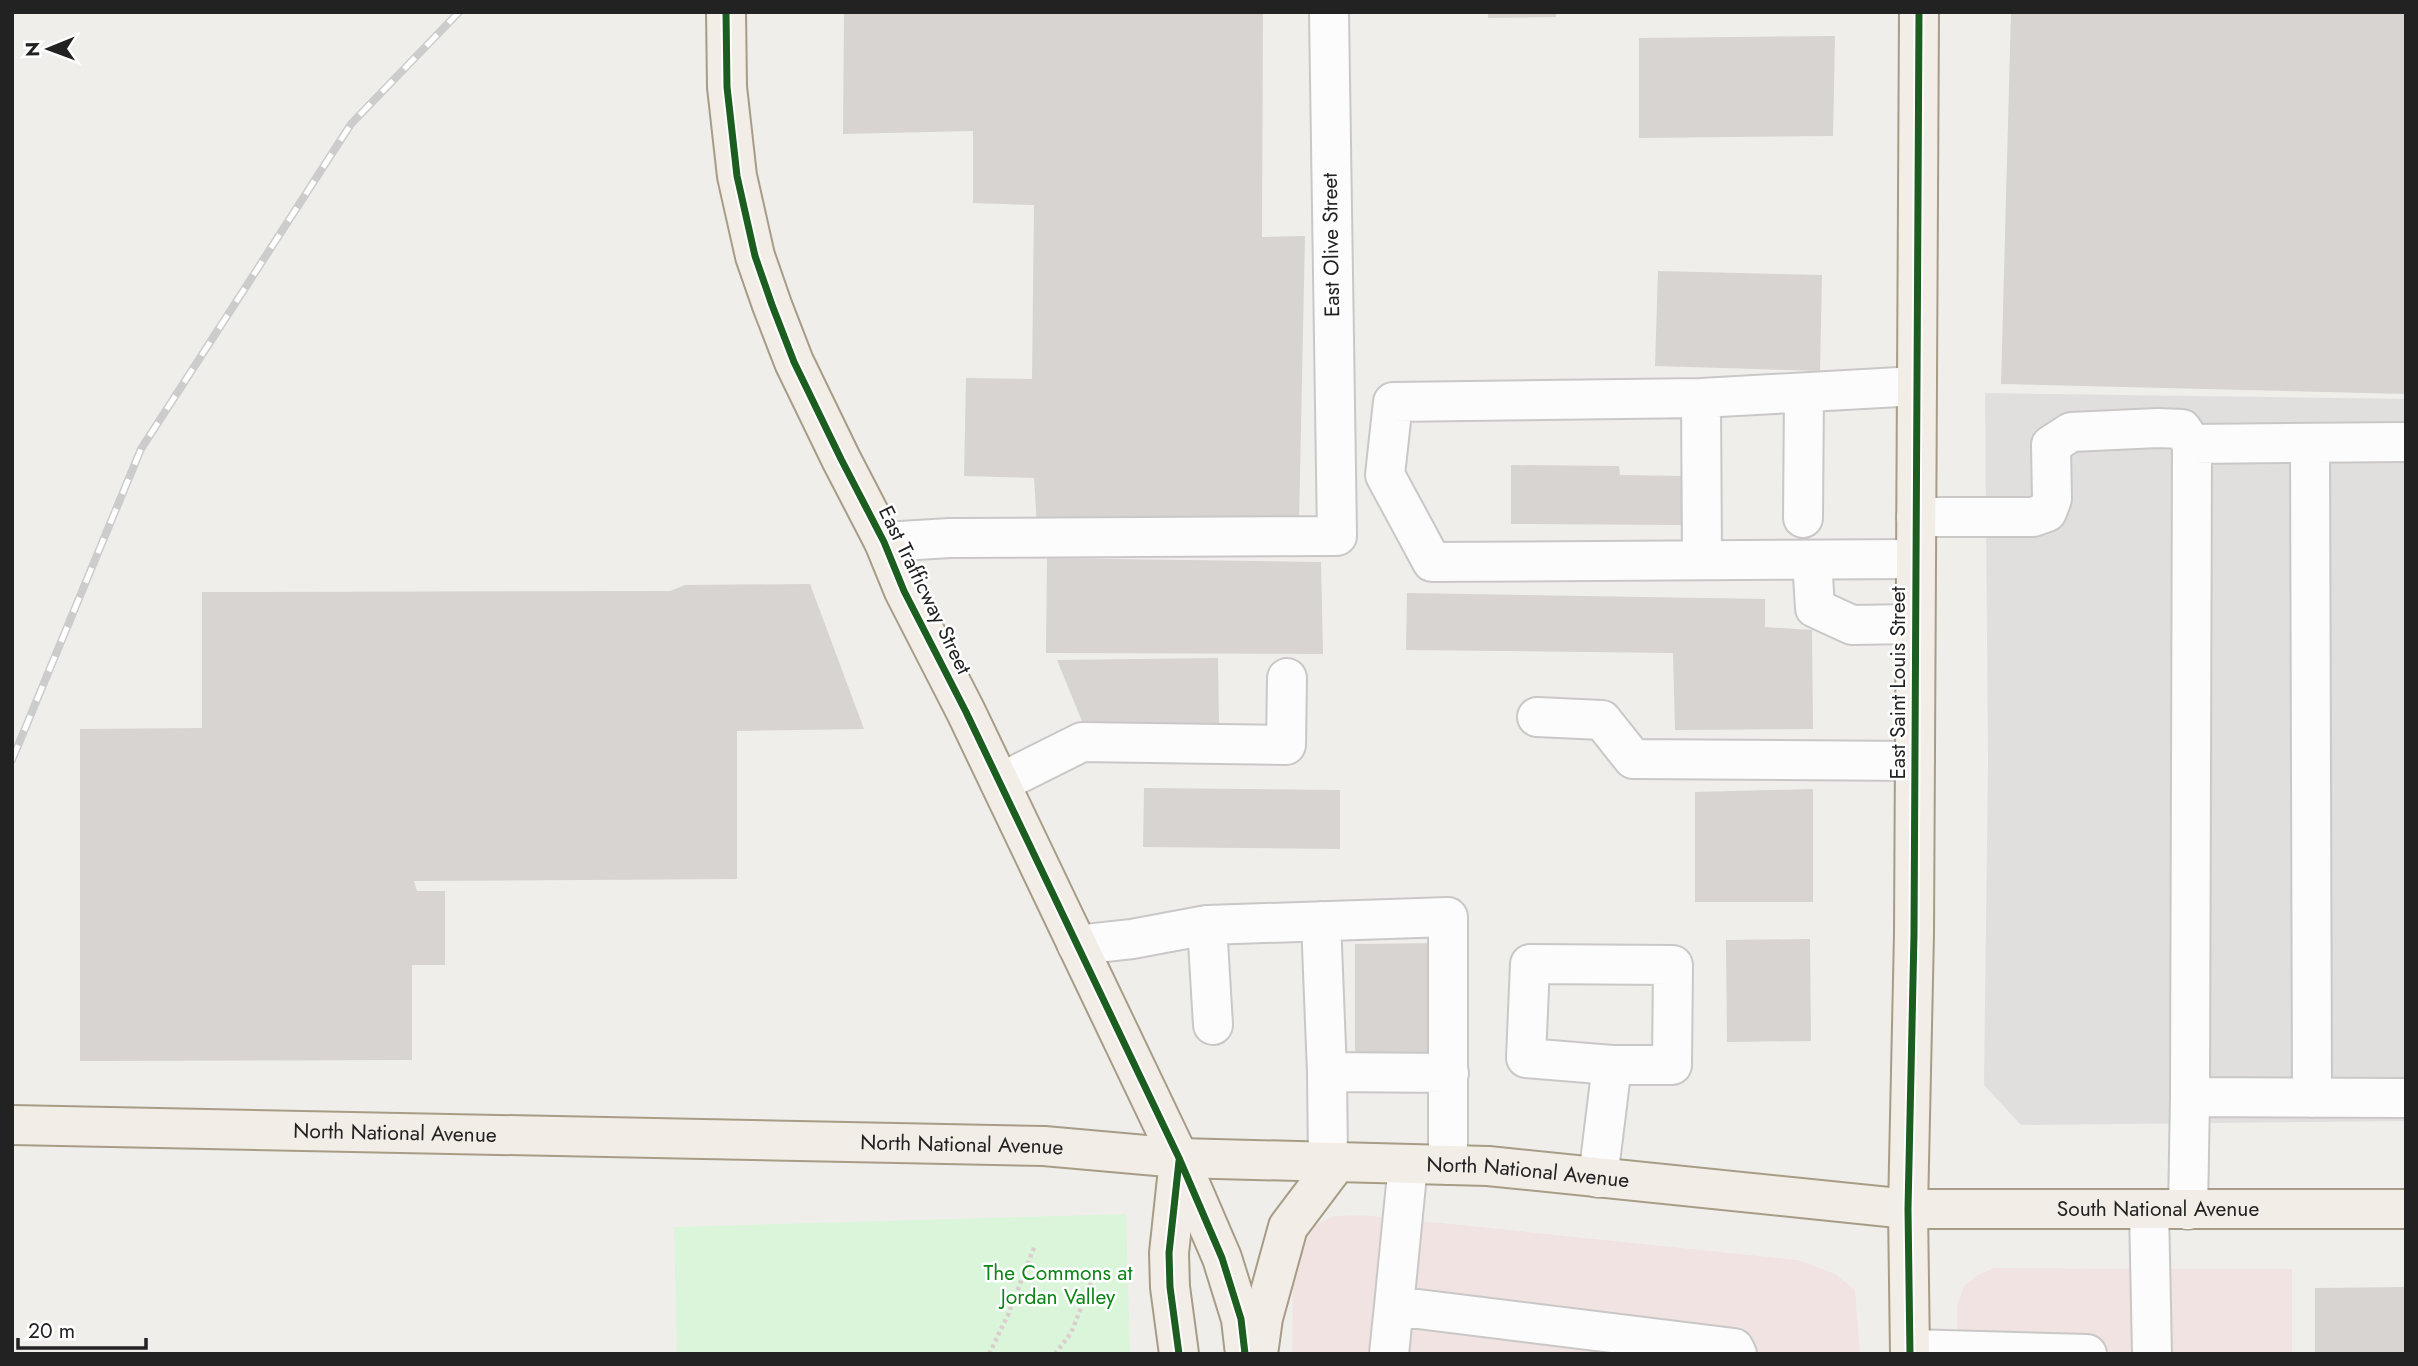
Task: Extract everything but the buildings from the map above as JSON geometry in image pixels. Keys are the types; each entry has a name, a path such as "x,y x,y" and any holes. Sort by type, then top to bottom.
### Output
{"main road":[{"name":"East Trafficway Street","path":"726,12 727,88 737,176 755,256 794,362 884,542 904,591 1000,783 1179,1158 1222,1258 1241,1319 1245,1354"},
{"name":"East Saint Louis Street","path":"1910,1352 1908,1209 1915,761 1919,12"},
{"name":"North National Avenue","path":"12,1125 1044,1146 1179,1158 1488,1166 1908,1209"},
{"path":"1179,1158 1169,1253 1170,1287 1179,1354"},
{"path":"1258,1354 1262,1318 1289,1227 1333,1162"},
{"name":"South National Avenue","path":"1908,1209 2406,1209"}],"street":[{"name":"East Olive Street","path":"884,542 964,538 1337,536 1329,12"},
{"path":"1916,559 1432,562 1385,475 1393,402 1701,398 1917,386"},
{"path":"1803,518 1804,394"},
{"path":"1701,398 1702,560"},
{"path":"1916,517 2033,517 2047,512 2052,499 2051,445 2071,432 2182,429 2192,444 2188,1209"},
{"path":"2192,444 2406,442"},
{"path":"2310,443 2312,1098"},
{"path":"1335,477 1385,475"},
{"path":"1812,559 1815,608 1852,625 1914,624"},
{"path":"1000,783 1082,742 1286,745 1287,678"},
{"path":"1537,717 1602,720 1633,759 1915,761"},
{"path":"1077,945 1132,939 1207,925 1448,917 1448,1165"},
{"path":"1333,920 1347,1044 1327,1072 1333,1162"},
{"path":"1207,925 1213,1025"},
{"path":"1598,1178 1612,1065"},
{"path":"1327,1072 1449,1073"},
{"path":"2190,1097 2406,1098"},
{"path":"1389,1354 1408,1164"},
{"path":"2149,1209 2152,1354"},
{"path":"1394,1306 1734,1348 1737,1354"},
{"path":"1910,1352 2087,1354"}],"path":[{"path":"989,1354 1008,1315 1035,1245"},
{"path":"1055,1354 1071,1333 1091,1283"}],"shaded area":[{"path":"1985,393 2406,399 2406,1121 2021,1125 1984,1085 1988,760"},
{"path":"1363,1215 1798,1260 1835,1274 1855,1290 1860,1354 1292,1354 1293,1282 1302,1248 1313,1226 1334,1216"},
{"path":"1993,1268 2292,1269 2292,1354 1958,1354 1957,1306 1964,1286 1976,1276"}],"green space":[{"name":"The Commons at Jordan Valley","path":"1126,1214 1130,1354 677,1354 674,1227"}],"railway":[{"path":"12,760 141,449 351,124 459,12"}],"cycle path":[{"path":"726,12 727,87 737,176 755,256 794,362 884,542 904,591 966,712 1179,1158 1222,1258 1241,1319 1245,1354"},
{"path":"1910,1354 1908,1209 1914,934 1919,12"},
{"path":"1179,1161 1169,1253 1170,1287 1179,1354"}]}
